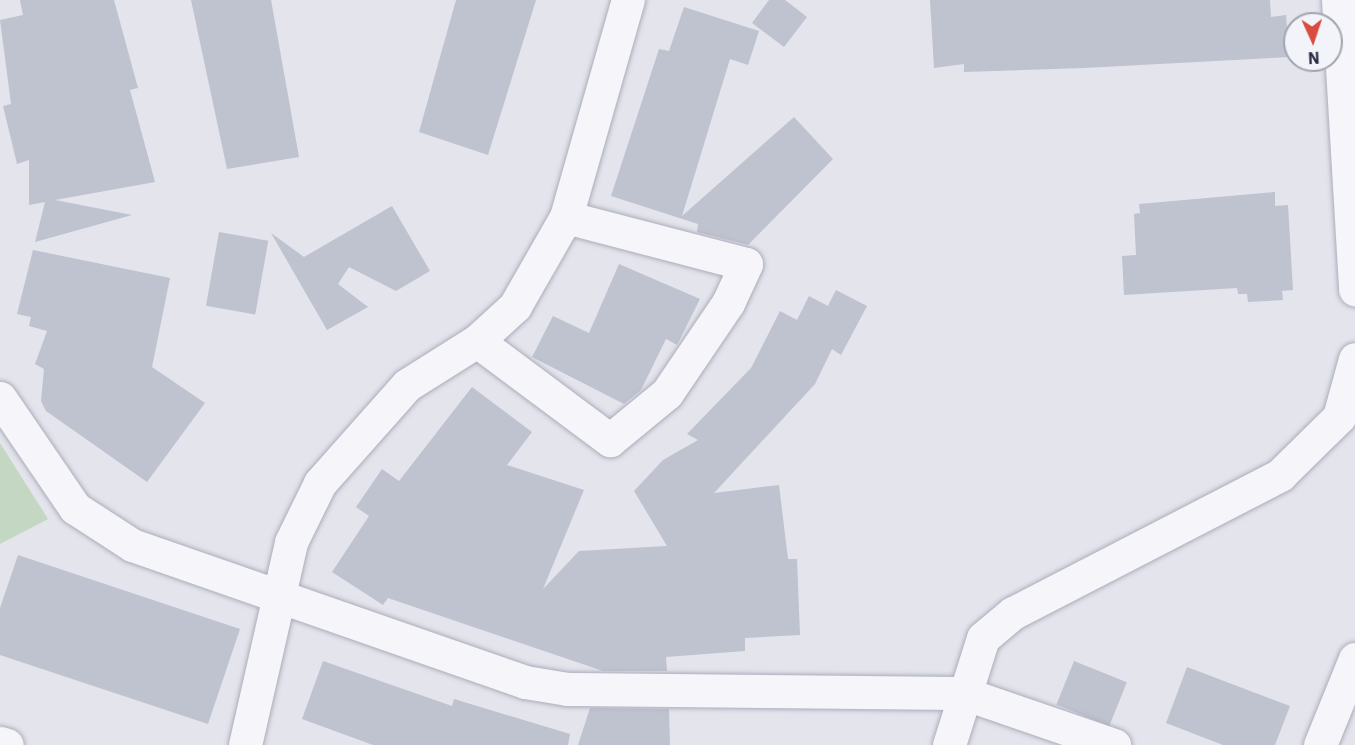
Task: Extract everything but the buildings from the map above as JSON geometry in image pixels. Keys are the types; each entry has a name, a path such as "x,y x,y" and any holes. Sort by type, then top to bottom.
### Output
{"street":[{"path":"245,745 274,634 277,597 291,542 320,483 407,385 477,341 515,306 566,217 627,0"},
{"path":"1338,0 1355,290"},
{"path":"477,341 610,440 667,393 728,303 746,264 566,217"},
{"path":"949,745 963,693 983,638 1013,613 1280,475 1339,417 1355,359"},
{"path":"0,398 75,508 132,545 525,682 567,689 963,693 1114,745"},
{"path":"1320,745 1355,659"},
{"path":"0,743 7,745"}],"green space":[{"path":"0,443 48,519 0,544"}]}
